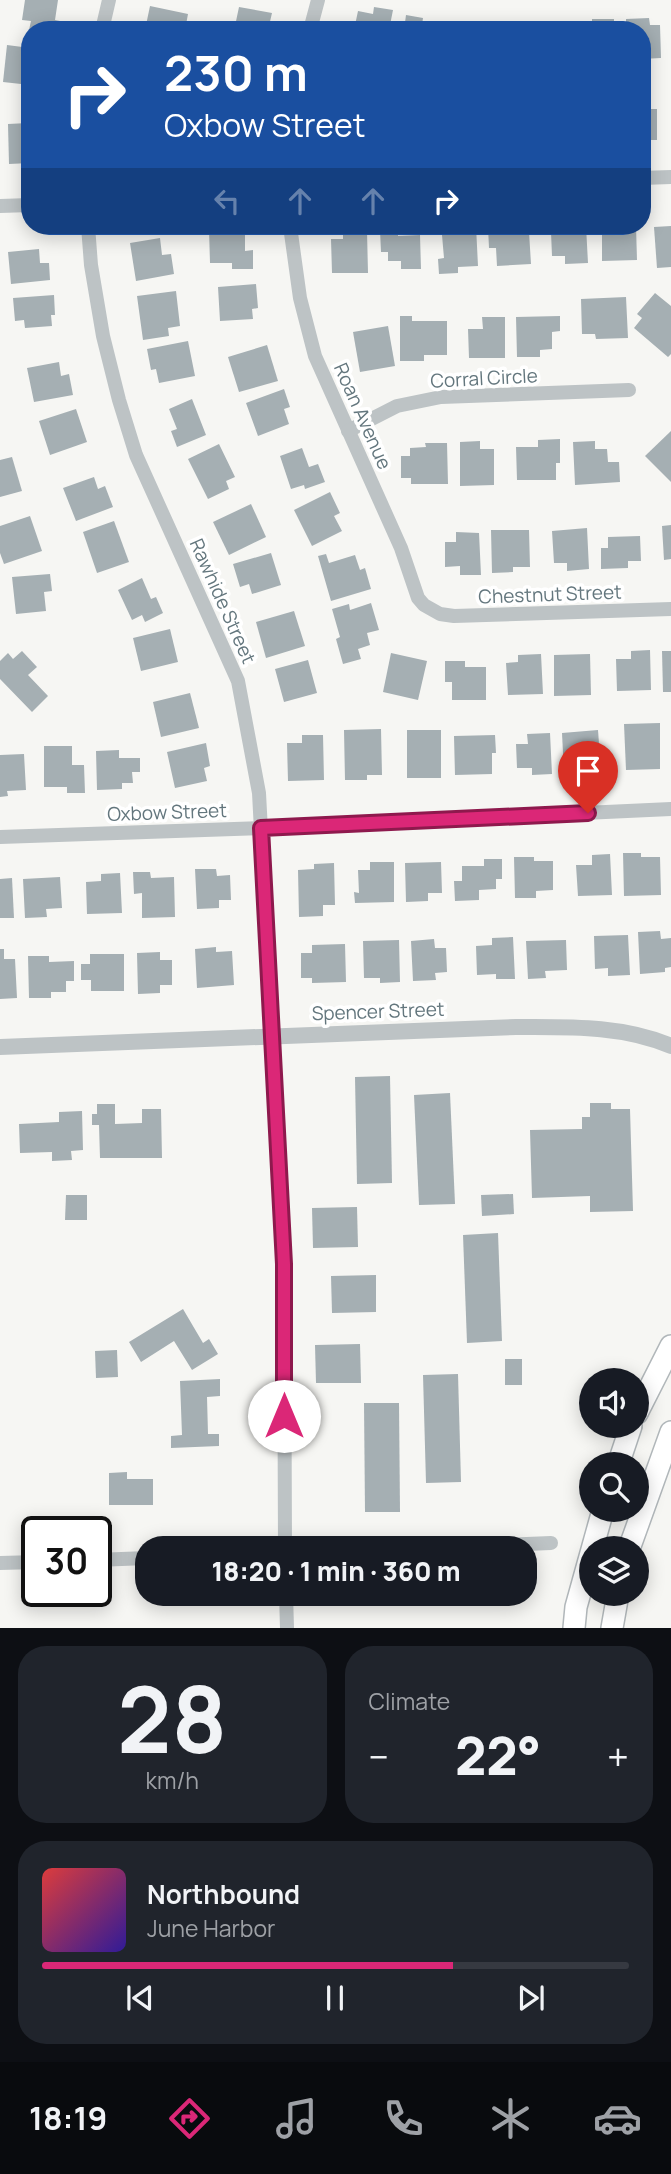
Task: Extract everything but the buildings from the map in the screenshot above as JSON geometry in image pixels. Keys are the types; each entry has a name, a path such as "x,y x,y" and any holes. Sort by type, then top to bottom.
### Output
{"main road":[{"path":"649,1389 671,1346"},
{"path":"634,1536 671,1432"},
{"path":"573,1628 576,1607 600,1522"},
{"path":"612,1628 616,1606"}],"street":[{"path":"104,21 109,0"},
{"path":"312,21 318,0"},
{"path":"651,178 671,177"},
{"path":"0,206 21,205"},
{"name":"Rawhide Street","path":"89,235 103,336 119,400 136,455 238,681 259,793 284,1264 285,1536"},
{"name":"Roan Avenue","path":"291,235 300,298 316,356 401,548 418,598 431,609"},
{"name":"Corral Circle","path":"348,431 397,406 441,397 629,390"},
{"name":"Chestnut Street","path":"431,609 440,614 463,616 671,609"},
{"name":"Oxbow Street","path":"0,836 261,828 671,809"},
{"name":"Spencer Street","path":"0,1046 516,1027 590,1028 648,1038 671,1046"},
{"path":"537,1544 551,1543"},
{"path":"112,1559 135,1558"},
{"path":"0,1563 21,1562"},
{"path":"286,1606 287,1628"}],"route":[{"path":"284,1416 284,1264 261,828 588,813"}]}
